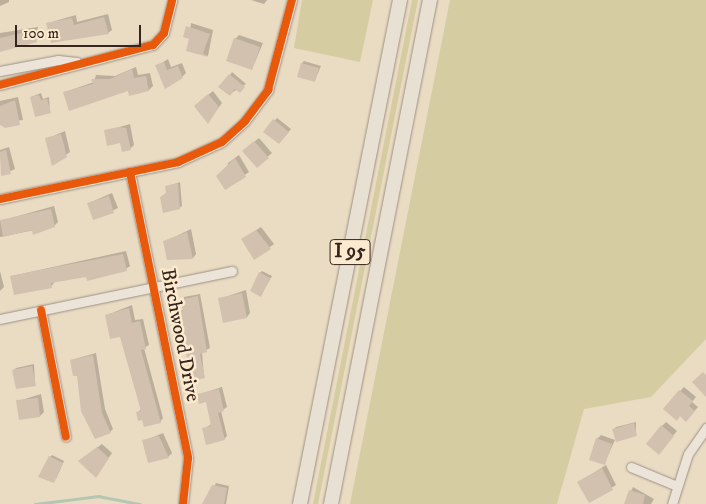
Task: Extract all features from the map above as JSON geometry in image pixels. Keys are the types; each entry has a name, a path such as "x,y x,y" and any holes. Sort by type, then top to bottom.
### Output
{"highway":[{"name":"I 95","path":"300,504 400,0"},
{"name":"I 95","path":"331,504 430,0"}],"street":[{"path":"0,85 59,72 77,62 156,44 164,33 172,0"},
{"path":"0,199 130,172 205,152 246,121 274,76 292,0"},
{"path":"0,71 58,60 77,62"},
{"name":"Birchwood Drive","path":"130,172 188,458 183,504"},
{"path":"0,319 232,271"},
{"path":"41,310 66,437"},
{"path":"672,504 688,454 706,428"},
{"path":"631,467 677,486"}],"shaded area":[{"path":"302,0 373,0 360,62 294,48"},
{"path":"412,0 418,0 318,504 313,504"},
{"path":"450,0 706,0 706,339 651,397 584,409 557,504 350,504"}],"building":[{"path":"104,17 109,34 51,43 46,23 72,18 74,25"},
{"path":"186,26 210,34 203,53 208,57 186,51 189,39 183,37"},
{"path":"35,30 37,42 0,52 0,38"},
{"path":"234,38 260,47 252,70 226,61"},
{"path":"164,62 167,70 178,66 183,78 165,89 155,65"},
{"path":"301,63 319,68 315,82 297,77"},
{"path":"132,69 134,78 146,76 149,91 129,96 128,91 69,111 63,92 93,84 91,79 110,79"},
{"path":"229,74 245,87 240,93 235,89 230,96 218,87"},
{"path":"208,94 219,107 208,124 194,106"},
{"path":"39,95 41,100 47,99 51,113 35,117 30,97"},
{"path":"15,100 20,125 5,128 0,125 0,106"},
{"path":"273,119 289,132 279,144 263,132"},
{"path":"119,127 126,128 131,150 122,152 120,143 107,146 104,130"},
{"path":"61,134 67,157 52,166 45,138"},
{"path":"254,141 269,158 257,168 242,151"},
{"path":"6,150 11,174 1,176 0,152"},
{"path":"235,158 246,177 225,190 216,176"},
{"path":"178,183 180,209 163,213 160,197 166,193 165,186"},
{"path":"109,196 114,213 93,220 87,203"},
{"path":"51,209 55,227 33,235 32,230 3,237 0,220"},
{"path":"256,230 271,249 254,260 241,239"},
{"path":"187,232 193,259 167,260 163,241"},
{"path":"123,254 127,271 87,281 86,277 51,283 52,288 14,295 10,276"},
{"path":"259,272 270,278 261,297 250,291"},
{"path":"242,293 247,318 223,323 218,298"},
{"path":"198,296 207,352 200,354 205,378 192,381 177,312 183,311 180,300"},
{"path":"129,308 132,323 140,321 146,349 141,350 161,423 144,427 142,420 138,421 136,412 141,411 120,337 110,339 105,315"},
{"path":"93,355 102,413 111,433 95,439 81,411 77,376 73,376 70,360"},
{"path":"32,366 36,386 16,389 12,370"},
{"path":"703,372 706,375 706,397 692,382"},
{"path":"219,389 224,411 218,413 225,440 206,445 202,428 211,426 206,402 199,404 197,394"},
{"path":"679,390 693,401 689,406 695,411 686,422 680,416 677,421 663,409"},
{"path":"38,398 40,417 19,420 16,400"},
{"path":"634,423 637,436 616,442 612,429"},
{"path":"661,425 674,436 659,455 646,444"},
{"path":"159,436 169,458 148,463 142,440"},
{"path":"596,438 612,444 605,465 589,460"},
{"path":"97,447 109,458 96,478 78,461"},
{"path":"49,456 63,463 54,483 38,477"},
{"path":"602,468 613,490 589,503 577,482"},
{"path":"212,485 227,488 224,504 202,504"},
{"path":"629,490 645,495 643,504 624,504"}],"waterway":[{"path":"35,504 98,496 140,504"}],"cycle path":[{"path":"0,85 153,45 164,33 172,0"},
{"path":"0,199 178,162 222,142 245,121 268,90 292,0"},
{"path":"130,172 188,458 183,504"},
{"path":"41,310 66,437"}]}
